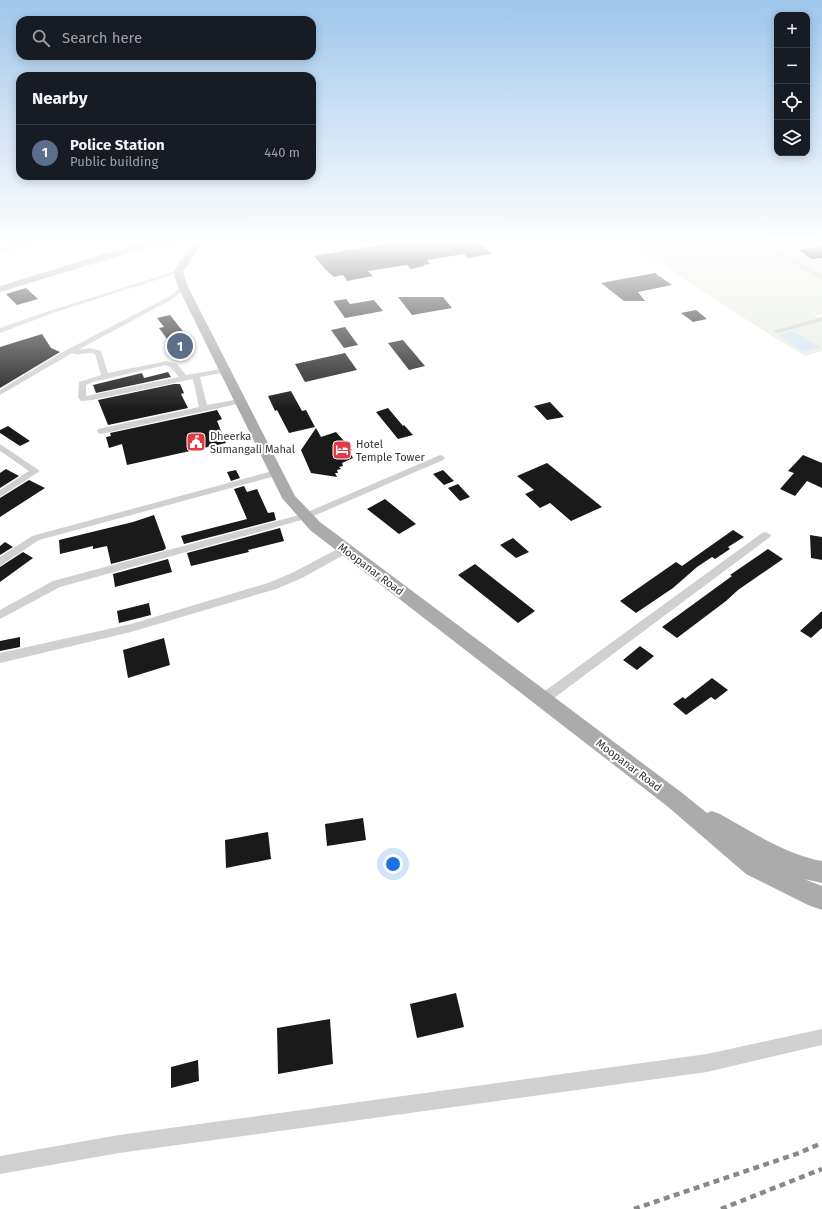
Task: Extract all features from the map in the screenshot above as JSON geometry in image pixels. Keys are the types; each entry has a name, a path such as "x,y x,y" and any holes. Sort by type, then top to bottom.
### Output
{"main road":[{"name":"Moopanar Road","path":"189,297 224,370 289,498 315,526 674,799 754,866 816,897 822,898"},
{"name":"Moopanar Road","path":"674,799 763,850 810,871 822,872"}],"street":[{"path":"0,331 51,312 110,297"},
{"path":"0,393 62,356 171,297"},
{"path":"777,331 822,319"},
{"path":"62,356 89,350 95,351 98,353 106,376"},
{"path":"184,378 174,366 167,363 90,380 82,384 82,397 92,398 224,370"},
{"path":"196,376 203,407"},
{"path":"101,431 203,407 240,400"},
{"path":"0,447 35,471 0,494"},
{"path":"0,615 57,584 306,516 440,458"},
{"path":"0,562 36,538 276,473"},
{"path":"542,700 766,535"},
{"path":"0,658 131,628 272,586 298,575 345,549"},
{"path":"0,1165 119,1144 707,1063 822,1036"}],"shaded area":[{"path":"713,297 822,297 822,314 816,316 822,319 822,351 805,356"}],"water":[{"path":"793,331 820,348 804,352 778,335"}],"building":[{"path":"9,297 36,297 38,299 17,305"},
{"path":"398,297 443,297 452,308 412,315"},
{"path":"619,297 642,297 645,301 624,301"},
{"path":"346,299 350,304 374,300 383,311 345,318 333,301"},
{"path":"696,310 707,319 693,322 681,313"},
{"path":"170,315 185,334 187,341 184,342 187,351 170,354 167,339 159,328 164,327 157,318"},
{"path":"345,327 358,345 344,348 331,330"},
{"path":"42,334 51,348 60,352 0,388 0,347"},
{"path":"403,340 425,366 409,370 388,343"},
{"path":"345,353 357,370 305,382 295,364"},
{"path":"168,372 171,377 96,393 93,385 142,373 144,378"},
{"path":"180,384 184,393 181,394 188,408 108,425 98,400"},
{"path":"291,391 302,411 306,410 315,427 289,433 277,410 275,411 268,396"},
{"path":"550,402 564,417 547,420 534,406"},
{"path":"388,408 403,426 404,425 413,435 398,439 376,412"},
{"path":"217,410 222,419 217,421 226,443 127,465 122,444 109,448 106,437 111,436 110,433"},
{"path":"8,426 30,441 20,446 0,433 0,430"},
{"path":"316,428 321,437 336,432 352,450 349,451 353,458 342,463 343,466 339,467 341,469 337,470 338,473 335,473 337,477 311,473 301,450"},
{"path":"803,455 822,463 822,488 807,481 795,496 780,489 794,473 788,471"},
{"path":"547,463 602,507 571,521 550,503 540,508 525,494 534,490 517,476"},
{"path":"6,469 19,476 0,488 0,473"},
{"path":"236,470 240,478 231,481 227,472"},
{"path":"443,470 454,481 444,485 433,474"},
{"path":"29,480 45,488 0,517 0,498"},
{"path":"458,484 470,497 460,501 448,488"},
{"path":"244,486 247,492 257,489 268,513 274,512 276,520 184,544 181,536 247,519 234,489"},
{"path":"385,499 416,524 399,534 367,509"},
{"path":"154,515 166,548 164,550 111,564 107,546 93,549 93,546 60,554 59,540 133,522"},
{"path":"280,528 284,541 248,550 249,552 191,566 187,553"},
{"path":"733,530 744,537 728,547 730,549 715,559 712,557 697,567 673,588 636,613 620,601 676,562 682,566"},
{"path":"810,535 822,537 822,560 811,558"},
{"path":"513,538 529,552 516,558 500,545"},
{"path":"5,542 13,547 0,555 0,546"},
{"path":"768,549 783,559 738,590 726,601 677,638 662,627 732,576 730,575"},
{"path":"23,552 33,558 0,582 0,567"},
{"path":"168,559 172,572 115,587 113,574"},
{"path":"475,564 535,611 518,623 458,575"},
{"path":"149,603 151,615 119,623 117,611"},
{"path":"822,611 822,628 811,638 800,631"},
{"path":"20,637 20,647 0,651 0,641"},
{"path":"164,638 170,665 128,678 123,650"},
{"path":"640,646 654,656 637,670 623,660"},
{"path":"712,678 728,690 715,700 711,697 686,715 673,704 683,697 685,699"},
{"path":"363,818 366,840 327,846 325,824"},
{"path":"268,832 271,859 226,868 225,840"},
{"path":"456,993 464,1027 417,1038 410,1004"},
{"path":"330,1019 333,1064 278,1074 277,1028"},
{"path":"198,1060 199,1081 171,1088 171,1067"}],"railway":[{"path":"634,1209 799,1153 822,1143"},
{"path":"721,1209 822,1169"}],"place":[{"name":"Police Station","path":"180,346"},
{"name":"Dheerka Sumangali Mahal","path":"196,442"},
{"name":"Hotel Temple Tower","path":"342,450"}]}
